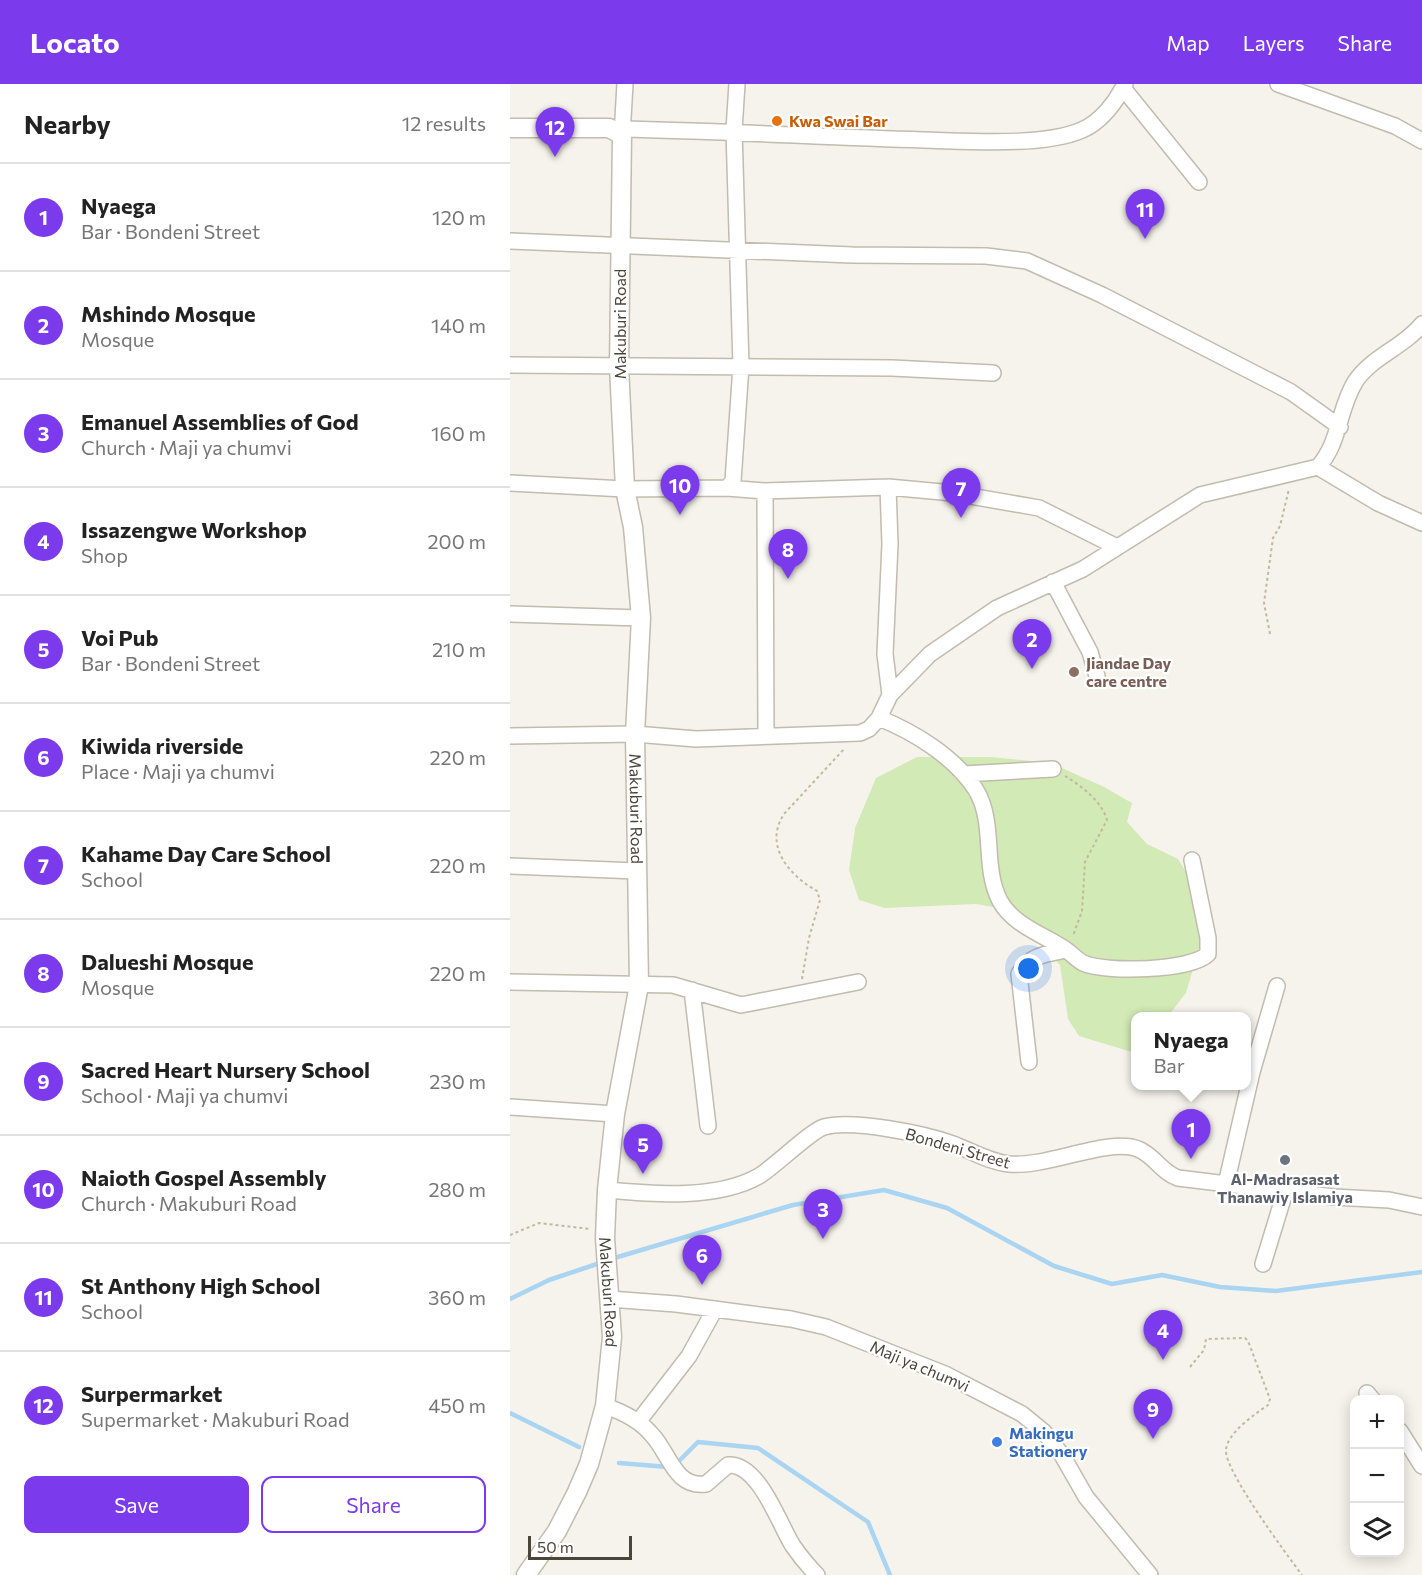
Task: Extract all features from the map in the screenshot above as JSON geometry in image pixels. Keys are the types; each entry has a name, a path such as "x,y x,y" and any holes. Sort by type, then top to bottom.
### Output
{"street":[{"path":"622,132 625,84"},
{"path":"727,488 733,481 736,470 741,366 734,130 737,84"},
{"path":"1278,84 1395,126 1422,141"},
{"path":"510,128 609,128 622,132 734,130 799,136 957,141 1044,138 1074,133 1092,124 1107,112 1124,86 1199,182"},
{"name":"Makuburi Road","path":"526,1575 557,1531 577,1492 589,1464 605,1406 612,1336 605,1233 607,1190 615,1114 639,985 635,734 641,618 633,527 625,489 619,366 622,132"},
{"path":"510,241 620,243 737,250 986,256 1028,261 1102,295 1291,392 1340,427"},
{"path":"510,736 635,734 696,739 852,735 868,729 879,718 890,694 912,670 946,642 997,608 1083,569 1200,495 1293,475 1317,467 1330,450 1340,427 1346,402 1356,381 1378,360 1411,337 1422,324"},
{"path":"510,365 892,368 993,373"},
{"path":"1317,467 1378,503 1422,523"},
{"path":"510,483 625,489 727,488 765,491 888,487 953,493 1039,508 1117,547"},
{"path":"888,487 890,544 885,654 890,694"},
{"path":"765,491 766,736"},
{"path":"1053,582 1090,652 1097,676"},
{"path":"510,614 641,618"},
{"path":"879,718 902,728 964,774 981,802 991,871 1000,901 1014,918 1066,950 1082,963 1105,968 1161,967 1202,960 1208,954 1208,938 1192,860"},
{"path":"964,774 1053,769"},
{"path":"510,866 636,871"},
{"path":"1029,1062 1018,974 1033,958 1066,950"},
{"path":"510,982 673,985 731,1004 741,1005 858,982"},
{"path":"1251,1076 1277,986"},
{"path":"692,990 708,1126"},
{"path":"1226,1184 1248,1090"},
{"path":"510,1107 615,1114"},
{"name":"Bondeni Street","path":"607,1190 668,1194 727,1187 758,1176 822,1127 838,1125 917,1134 939,1139 991,1160 1015,1165 1045,1162 1107,1148 1127,1147 1139,1149 1169,1175 1285,1192 1389,1200 1422,1207"},
{"path":"1263,1264 1285,1192"},
{"name":"Maji ya chumvi","path":"609,1299 759,1314 826,1327 945,1374 1022,1414 1054,1443 1086,1497 1150,1575"},
{"path":"638,1422 689,1356 715,1309"},
{"path":"605,1406 622,1412 638,1422 653,1436 672,1468 685,1481 706,1484 728,1465 744,1468 760,1486 793,1546 817,1575"},
{"path":"1404,1437 1422,1466"}],"path":[{"path":"1270,634 1264,603 1273,538 1280,526 1293,475"},
{"path":"798,995 820,900 817,891 800,882 778,851 780,824 784,814 843,750 852,735"},
{"path":"1053,769 1090,795 1105,812 1107,820 1085,862 1082,911 1066,950"},
{"path":"510,1235 539,1223 605,1233"},
{"path":"1190,1367 1204,1350 1206,1339 1245,1338 1248,1341 1270,1399 1268,1405 1245,1419 1225,1448 1226,1458 1248,1499 1302,1575"}],"green space":[{"path":"917,757 991,757 1051,763 1104,787 1132,803 1127,822 1147,844 1178,859 1210,911 1186,993 1171,1012 1131,1012 1131,1052 1079,1036 1068,1019 1060,965 1024,928 999,908 976,904 885,908 859,900 849,870 855,828 876,778"}],"waterway":[{"path":"611,1259 793,1205 884,1190 947,1208 1054,1266 1112,1284 1162,1275 1220,1287 1276,1291 1422,1272"},
{"path":"510,1299 549,1280 603,1262"},
{"path":"510,1413 579,1447"},
{"path":"675,1465 698,1442 758,1448 868,1522 890,1575"},
{"path":"619,1463 668,1467"}],"place":[{"name":"Kwa Swai Bar","path":"777,121"},
{"name":"Surpermarket","path":"555,157"},
{"name":"St Anthony High School","path":"1145,239"},
{"name":"Naioth Gospel Assembly","path":"680,515"},
{"name":"Kahame Day Care School","path":"961,518"},
{"name":"Dalueshi Mosque","path":"788,579"},
{"name":"Mshindo Mosque","path":"1032,669"},
{"name":"Jiandae Day care centre","path":"1074,672"},
{"name":"Nyaega","path":"1191,1159"},
{"name":"Al-Madrasasat Thanawiy Islamiya","path":"1285,1160"},
{"name":"Voi Pub","path":"643,1174"},
{"name":"Emanuel Assemblies of God","path":"823,1239"},
{"name":"Kiwida riverside","path":"702,1285"},
{"name":"Issazengwe Workshop","path":"1163,1360"},
{"name":"Sacred Heart Nursery School","path":"1153,1439"},
{"name":"Makingu Stationery","path":"997,1442"}]}
